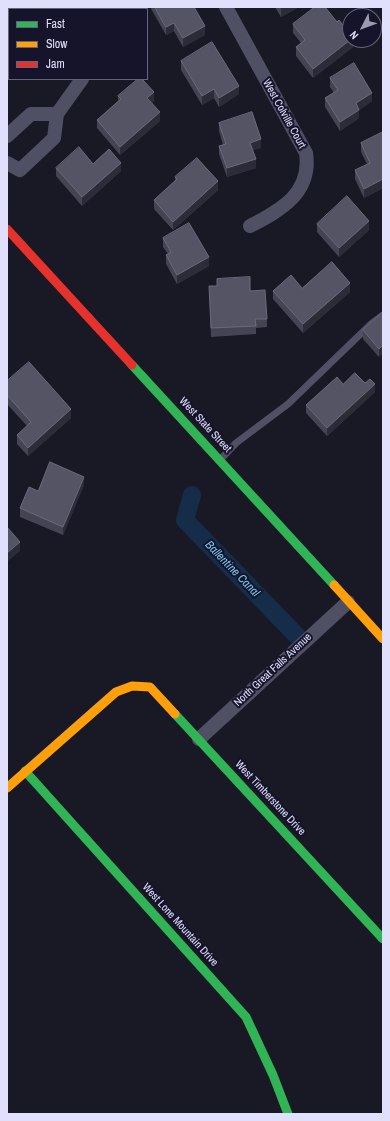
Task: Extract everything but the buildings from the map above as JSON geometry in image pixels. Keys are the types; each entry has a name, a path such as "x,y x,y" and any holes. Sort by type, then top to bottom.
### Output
{"street":[{"name":"West Colville Court","path":"226,7 306,153 306,173 298,192 285,206 250,226"},
{"path":"7,163 20,170 54,138 58,114 81,80"},
{"path":"7,136 31,114 58,114"},
{"name":"West State Street","path":"7,229 383,639"},
{"name":"North Great Falls Avenue","path":"199,739 348,602"},
{"name":"West Timberstone Drive","path":"25,771 116,692 132,686 150,687 383,939"},
{"path":"7,788 25,771"},
{"name":"West Lone Mountain Drive","path":"25,771 246,1017 273,1075 288,1114"}],"lane":[{"path":"220,460 236,443 288,404 372,323 383,315"}],"waterway":[{"name":"Ballentine Canal","path":"192,495 185,520 297,636"}],"traffic: fast":[{"path":"132,365 334,585"},
{"path":"175,714 383,939"},
{"path":"25,771 246,1017 273,1075 288,1114"}],"traffic: slow":[{"path":"334,585 383,639"},
{"path":"7,788 116,692 132,686 150,687 175,714"}],"traffic: jam":[{"path":"7,229 132,365"}]}
